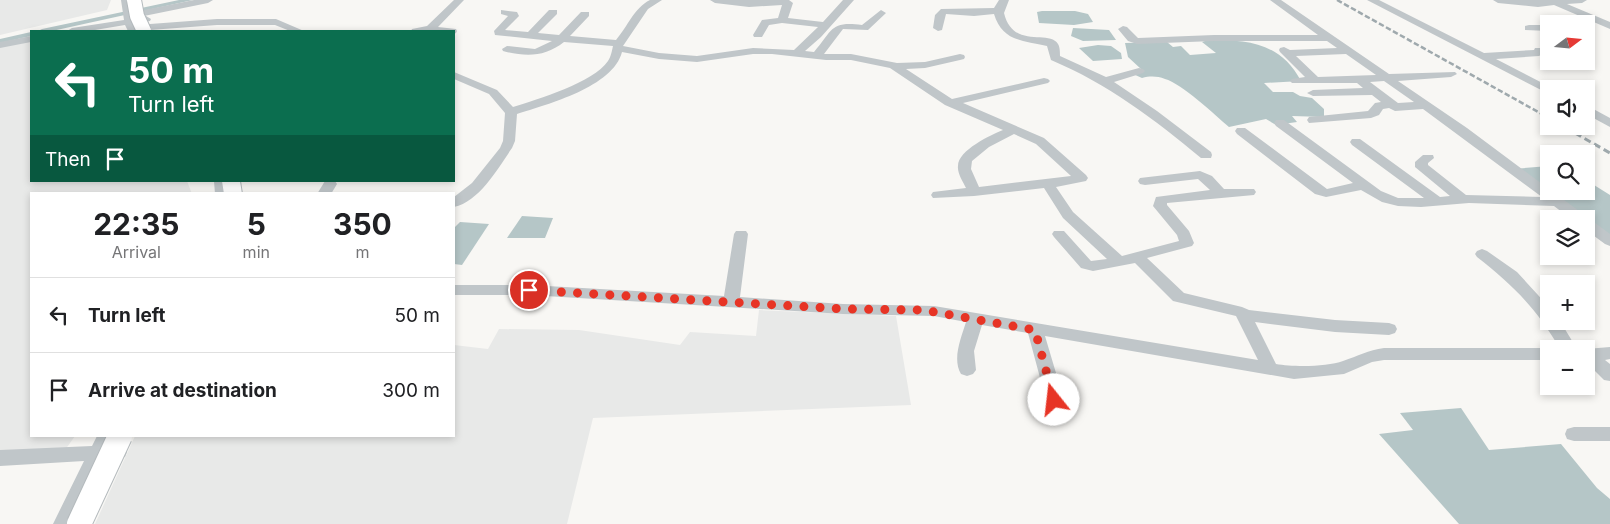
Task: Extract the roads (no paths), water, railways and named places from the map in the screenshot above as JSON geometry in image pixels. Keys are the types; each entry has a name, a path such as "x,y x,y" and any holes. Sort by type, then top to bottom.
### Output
{"main road":[{"path":"79,524 122,442"}],"street":[{"path":"76,30 208,0"},
{"path":"430,29 459,0"},
{"path":"511,112 562,95 587,83 611,66 619,46 644,7 657,0"},
{"path":"715,0 749,4 786,1 788,6 782,19 784,20"},
{"path":"797,54 802,46 814,38 838,8 849,0"},
{"path":"998,10 1004,0"},
{"path":"1276,0 1426,105 1568,210"},
{"path":"1372,0 1540,85"},
{"path":"1498,0 1558,4 1582,0"},
{"path":"1558,4 1609,26"},
{"path":"938,28 942,11 974,13 998,10"},
{"path":"998,10 1006,29 1012,36 1050,43 1053,45 1055,58 1070,63 1106,81 1149,110 1206,155"},
{"path":"505,12 514,16 499,33 619,46 659,56 696,59 754,51 851,57 896,66 925,65 960,57"},
{"path":"530,36 553,12"},
{"path":"817,56 840,27 864,28 880,13"},
{"path":"507,49 537,52 562,39 586,14"},
{"path":"138,15 217,22 276,22 296,30"},
{"path":"758,34 765,23 784,20 824,25"},
{"path":"1595,27 1609,26"},
{"path":"1529,28 1540,28"},
{"path":"1123,29 1132,39 1137,41 1330,38"},
{"path":"423,30 439,30"},
{"path":"1272,38 1315,81"},
{"path":"0,45 30,39"},
{"path":"1482,56 1539,53 1539,50"},
{"path":"1287,53 1349,51"},
{"path":"896,66 919,84 949,103 1040,141 1081,178 1048,184 938,195"},
{"path":"1106,81 1139,71"},
{"path":"1296,81 1360,80 1451,74"},
{"path":"455,75 493,92 511,112 509,141 506,148 476,188 455,202"},
{"path":"1360,80 1391,104 1400,108 1426,105"},
{"path":"949,103 1044,81"},
{"path":"1313,93 1374,91"},
{"path":"1313,120 1371,114 1379,106 1391,104"},
{"path":"1595,114 1610,123"},
{"path":"1280,123 1383,198 1398,203 1414,204 1462,200 1557,202"},
{"path":"974,192 964,166 966,160 986,142 1015,129"},
{"path":"1241,131 1320,191 1326,193 1364,185"},
{"path":"1356,142 1438,202"},
{"path":"1428,158 1421,162 1422,168 1462,200"},
{"path":"1144,181 1200,175 1207,179 1220,193"},
{"path":"1048,184 1068,215 1118,261"},
{"path":"1059,234 1086,265 1093,266 1118,261 1187,243 1187,238 1160,206 1161,200 1220,193 1250,192"},
{"path":"1595,230 1610,241"},
{"path":"731,302 741,234"},
{"path":"1482,254 1512,276 1540,307"},
{"path":"1135,257 1140,259 1179,297 1238,310 1244,315 1271,370"},
{"path":"455,290 529,290 844,309 912,310 949,314 1294,373 1344,368 1369,356 1384,354 1540,354"},
{"path":"1244,315 1335,326 1389,329"},
{"path":"967,370 966,351 975,319"},
{"path":"1035,330 1054,400"},
{"path":"1595,354 1610,353"},
{"path":"1595,361 1610,375"},
{"path":"1574,434 1610,434"},
{"path":"0,458 122,442"},
{"path":"88,524 122,442"},
{"path":"63,524 102,445"}],"waterway":[{"path":"47,30 189,0"},
{"path":"0,41 30,34"}],"railway":[{"path":"1337,0 1540,113"},
{"path":"1578,135 1610,153"}]}
